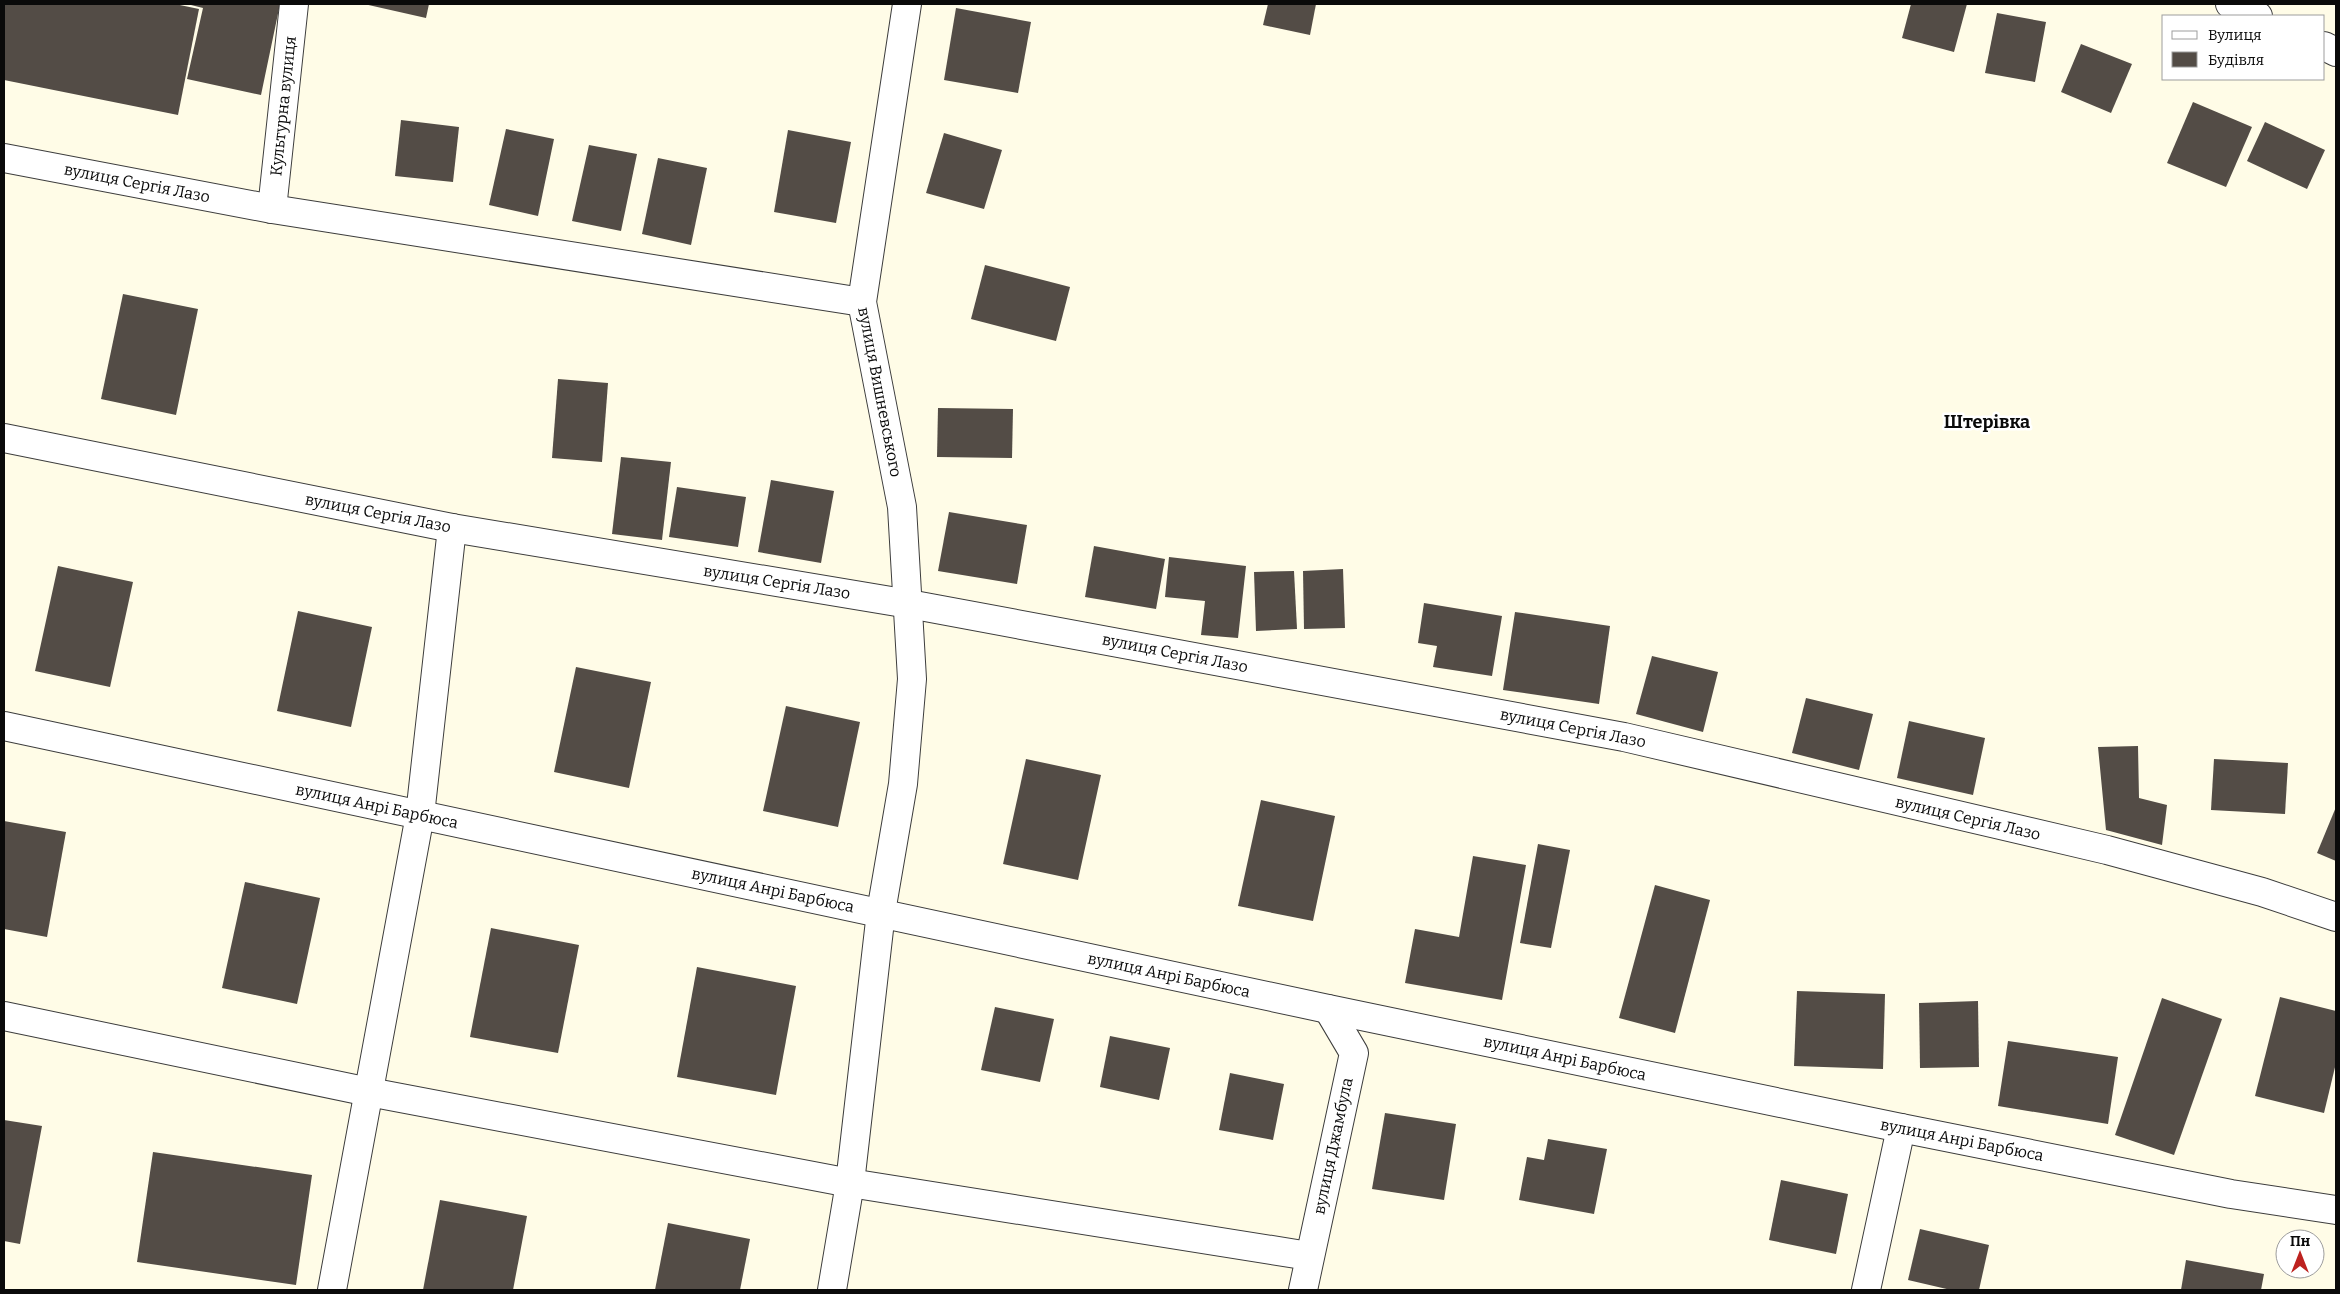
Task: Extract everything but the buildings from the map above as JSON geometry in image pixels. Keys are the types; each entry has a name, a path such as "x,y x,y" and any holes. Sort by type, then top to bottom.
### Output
{"street":[{"name":"Культурна вулиця","path":"272,209 294,4"},
{"name":"вулиця Вишневського","path":"832,1290 850,1183 881,912 903,784 912,679 902,507 862,302 907,4"},
{"path":"2230,4 2256,15"},
{"name":"вулиця Сергія Лазо","path":"4,158 272,209 862,302"},
{"name":"вулиця Сергія Лазо","path":"4,438 452,528 908,604 1624,737 2107,850 2262,892 2336,917"},
{"path":"332,1290 420,815 452,528"},
{"name":"вулиця Анрі Барбюса","path":"4,726 1328,1009 1901,1128 2231,1194 2336,1210"},
{"name":"вулиця Джамбула","path":"1303,1290 1354,1053 1328,1009"},
{"path":"4,1016 369,1092 850,1183 1309,1256"},
{"path":"1866,1290 1901,1128"}],"district":[{"name":"Штерiвка","path":"1987,422"}]}
